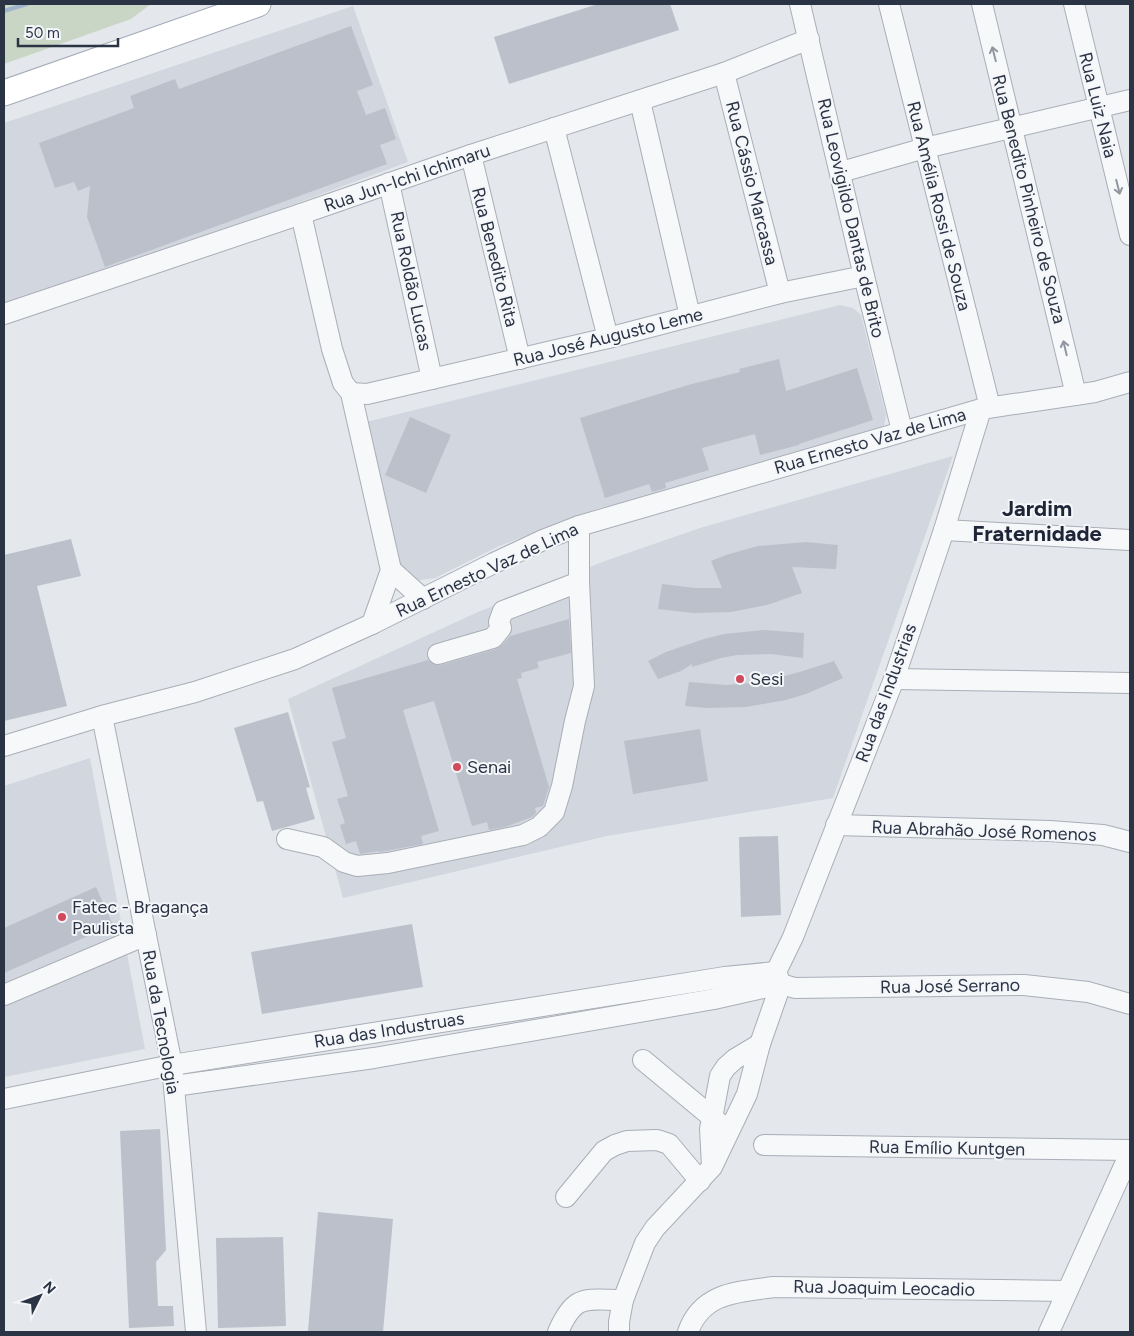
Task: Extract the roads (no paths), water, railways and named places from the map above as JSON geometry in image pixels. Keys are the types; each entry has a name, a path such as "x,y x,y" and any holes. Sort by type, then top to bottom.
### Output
{"main road":[{"path":"4,78 216,4"},
{"path":"4,94 258,4"}],"street":[{"name":"Rua Leovigildo Dantas de Brito","path":"800,4 902,431"},
{"name":"Rua Amélia Rossi de Souza","path":"889,4 925,148 985,408"},
{"name":"Rua Benedito Pinheiro de Souza","path":"982,4 1012,127 1086,394"},
{"name":"Rua Luiz Naia","path":"1074,4 1130,235"},
{"name":"Rua Jun-Ichi Ichimaru","path":"4,314 471,155 724,73 809,39"},
{"name":"Rua Cássio Marcassa","path":"724,73 780,293"},
{"path":"840,172 925,148 1130,100"},
{"path":"640,101 690,316"},
{"path":"554,128 608,338"},
{"name":"Rua Benedito Rita","path":"471,155 520,359"},
{"name":"Rua Roldão Lucas","path":"389,183 432,379"},
{"path":"301,214 332,349 343,383 351,393 391,570 372,624"},
{"name":"Rua José Augusto Leme","path":"351,393 367,394 608,338 780,293 864,276"},
{"path":"1086,394 1130,382"},
{"path":"1086,394 1130,395"},
{"name":"Rua Ernesto Vaz de Lima","path":"4,746 102,716 195,692 295,658 372,624 543,540 579,526 985,408 1086,394"},
{"name":"Rua das Industrias","path":"619,1332 623,1300 645,1243 655,1228 706,1174 747,1094 778,978 894,678 985,408"},
{"path":"287,838 323,847 344,862 356,866 388,863 523,835 539,827 554,812 562,786 584,686 579,582 579,526"},
{"path":"944,530 1130,540"},
{"path":"391,570 423,599"},
{"path":"438,654 493,638 500,628 499,622 503,611 579,582"},
{"path":"894,678 1130,683"},
{"name":"Rua da Tecnologia","path":"102,716 172,1065 196,1332"},
{"name":"Rua Abrahão José Romenos","path":"836,825 1050,831 1103,835 1130,842"},
{"path":"4,995 146,935"},
{"name":"Rua das Industruas","path":"4,1099 172,1065 725,977 778,978"},
{"path":"174,1086 384,1056 714,999 778,978"},
{"name":"Rua José Serrano","path":"778,978 795,988 1024,985 1088,992 1130,1004"},
{"path":"706,1174 711,1116 720,1076 735,1058 760,1044"},
{"path":"643,1060 729,1131"},
{"path":"566,1197 604,1151 627,1141 657,1140 669,1144 706,1174"},
{"name":"Rua Emílio Kuntgen","path":"764,1145 1130,1152"},
{"path":"1049,1332 1130,1152"},
{"name":"Rua Joaquim Leocadio","path":"688,1332 692,1321 704,1306 720,1296 774,1287 1067,1291"},
{"path":"558,1332 566,1315 574,1305 583,1300 623,1300"}],"waterway":[{"path":"4,11 27,4"}],"place":[{"name":"Sesi","path":"740,679"},
{"name":"Senai","path":"457,767"},
{"name":"Fatec - Bragança Paulista","path":"62,917"}],"district":[{"name":"Jardim Fraternidade","path":"1037,520"}]}
